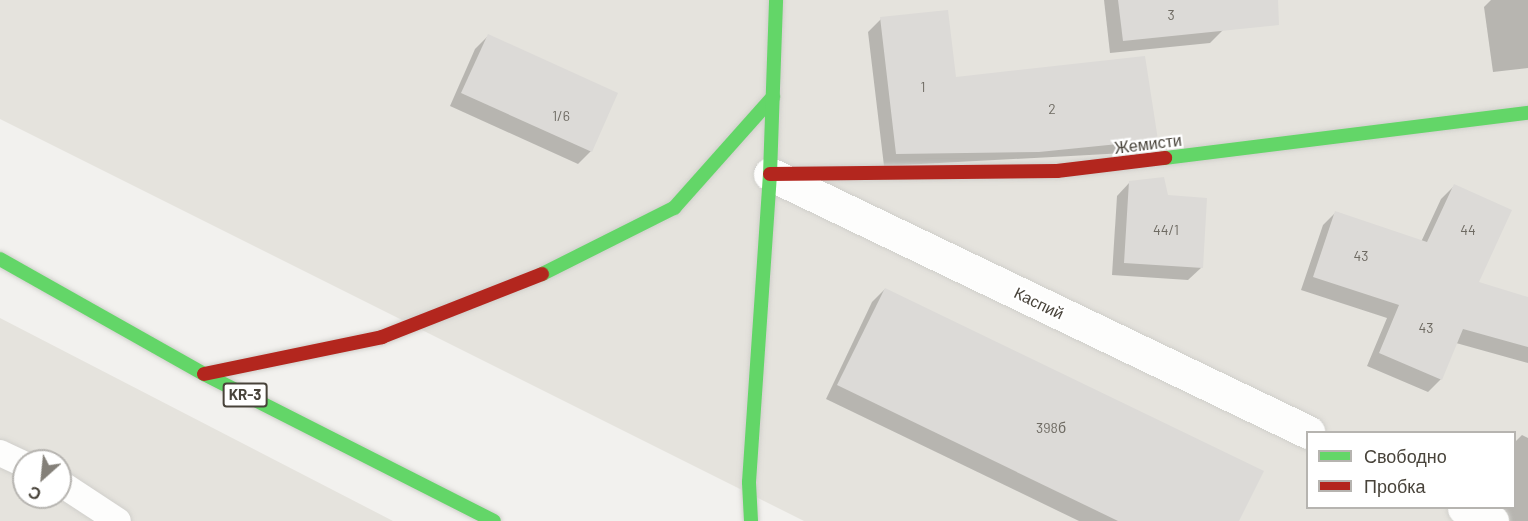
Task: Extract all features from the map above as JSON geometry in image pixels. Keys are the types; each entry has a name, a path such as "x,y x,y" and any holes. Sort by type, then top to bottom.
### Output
{"street":[{"path":"751,521 749,482 770,174 776,0"},
{"path":"204,374 382,337 553,270 674,208 773,97"},
{"name":"Жемисти","path":"770,174 1057,171 1528,113"},
{"name":"Каспий","path":"770,174 1306,431"},
{"name":"KR-3","path":"0,259 204,374 494,521"},
{"path":"1468,509 1492,521"}],"lane":[{"path":"72,491 118,521"}],"shaded area":[{"path":"0,0 1528,0 1528,521 804,521 0,119"},
{"path":"0,318 393,521 0,521"}],"building":[{"path":"1118,0 1278,0 1279,25 1123,41"},
{"path":"948,10 956,77 1145,56 1158,140 1039,152 896,154 880,17"},
{"path":"488,34 618,93 592,152 461,93"},
{"path":"1164,177 1168,195 1207,198 1203,268 1124,263 1129,181"},
{"path":"1454,184 1512,210 1479,282 1528,297 1528,347 1463,329 1442,380 1379,353 1399,305 1313,277 1335,211 1427,242"},
{"path":"885,288 1264,471 1239,521 1118,521 837,385"}],"traffic: fast":[{"path":"751,521 749,482 770,174 776,0"},
{"path":"542,274 674,208 773,97"},
{"path":"1165,158 1528,113"},
{"path":"0,259 204,374 494,521"}],"traffic: jam":[{"path":"770,174 1057,171 1165,158"},
{"path":"204,374 382,337 542,274"}]}
